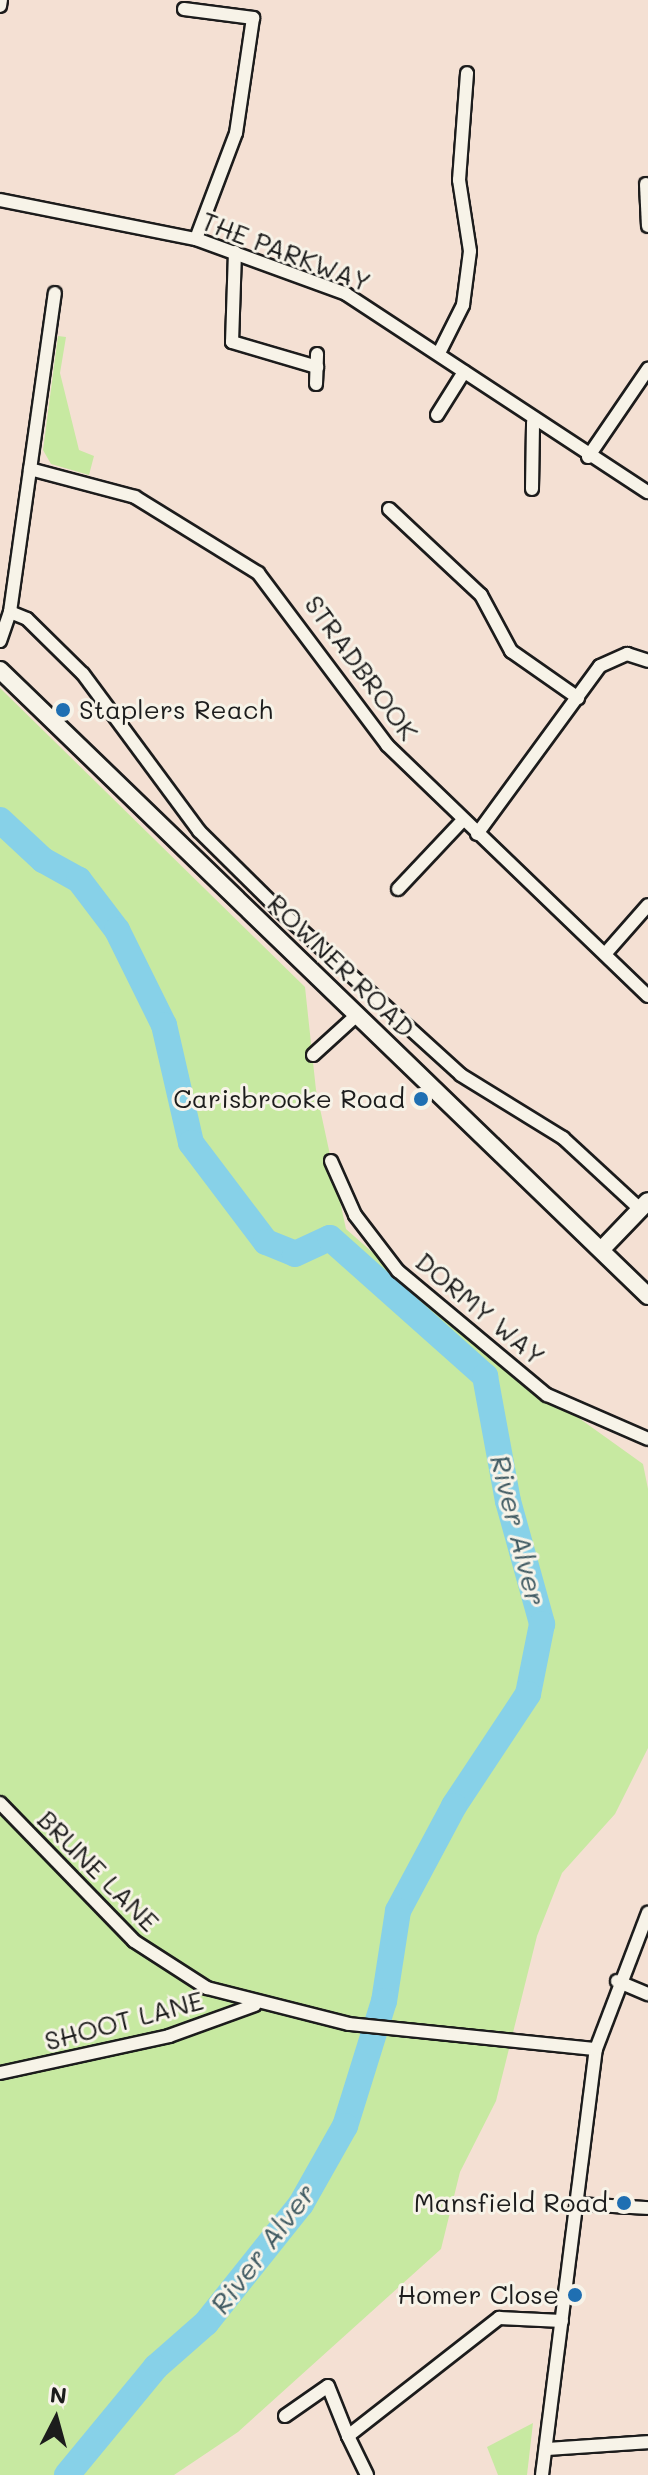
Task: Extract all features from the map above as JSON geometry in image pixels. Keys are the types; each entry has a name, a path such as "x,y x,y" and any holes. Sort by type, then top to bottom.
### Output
{"main road":[{"name":"ROWNER ROAD","path":"0,670 648,1296"},
{"path":"602,1249 644,1205"}],"street":[{"path":"0,6 1,0"},
{"path":"184,9 253,18 232,147 196,239"},
{"path":"439,353 463,305 470,251 459,180 467,73"},
{"path":"646,184 648,226"},
{"name":"THE PARKWAY","path":"0,200 196,239 346,294 439,353 533,422 648,492"},
{"path":"235,252 232,342 317,361 316,384"},
{"path":"0,641 10,612 55,293"},
{"path":"588,457 648,369"},
{"path":"437,415 464,372"},
{"path":"532,489 533,422"},
{"name":"STRADBROOK","path":"30,469 135,497 258,573 387,745 648,996"},
{"path":"389,509 481,595 511,651 578,698"},
{"path":"10,612 27,619 83,674 199,831 277,908 461,1075 563,1138 644,1205"},
{"path":"477,834 609,659 627,654 648,661"},
{"path":"398,889 463,820"},
{"path":"605,954 648,905"},
{"path":"313,1055 357,1015"},
{"name":"DORMY WAY","path":"331,1161 355,1215 398,1271 547,1395 648,1439"},
{"name":"BRUNE LANE","path":"0,1803 134,1941 184,1977 256,2005 349,2024 596,2049"},
{"path":"542,2475 596,2049 617,1981 648,1913"},
{"path":"617,1981 648,1994"},
{"name":"SHOOT LANE","path":"0,2073 169,2036 256,2005"},
{"path":"578,2204 648,2208"},
{"path":"348,2436 499,2318 562,2321"},
{"path":"285,2416 328,2386 367,2475"},
{"path":"546,2449 648,2442"}],"green space":[{"path":"58,336 66,337 60,373 79,450 94,456 89,475 51,464 43,450"},
{"path":"0,688 305,987 316,1090 346,1229 481,1348 643,1464 648,1489 648,1748 615,1814 562,1873 537,1936 496,2101 460,2172 441,2249 238,2432 174,2475 0,2475"},
{"path":"533,2423 527,2475 498,2475 487,2447"}],"waterway":[{"name":"River Alver","path":"0,820 43,860 79,880 117,930 164,1025 191,1143 266,1242 295,1254 330,1238 485,1376 508,1501 542,1624 528,1694 454,1806 398,1911 384,2001 345,2126 301,2204 206,2323 156,2367 67,2475"}],"place":[{"name":"Staplers Reach","path":"63,710"},
{"name":"Carisbrooke Road","path":"421,1099"},
{"name":"Mansfield Road","path":"624,2203"},
{"name":"Homer Close","path":"575,2295"}]}
